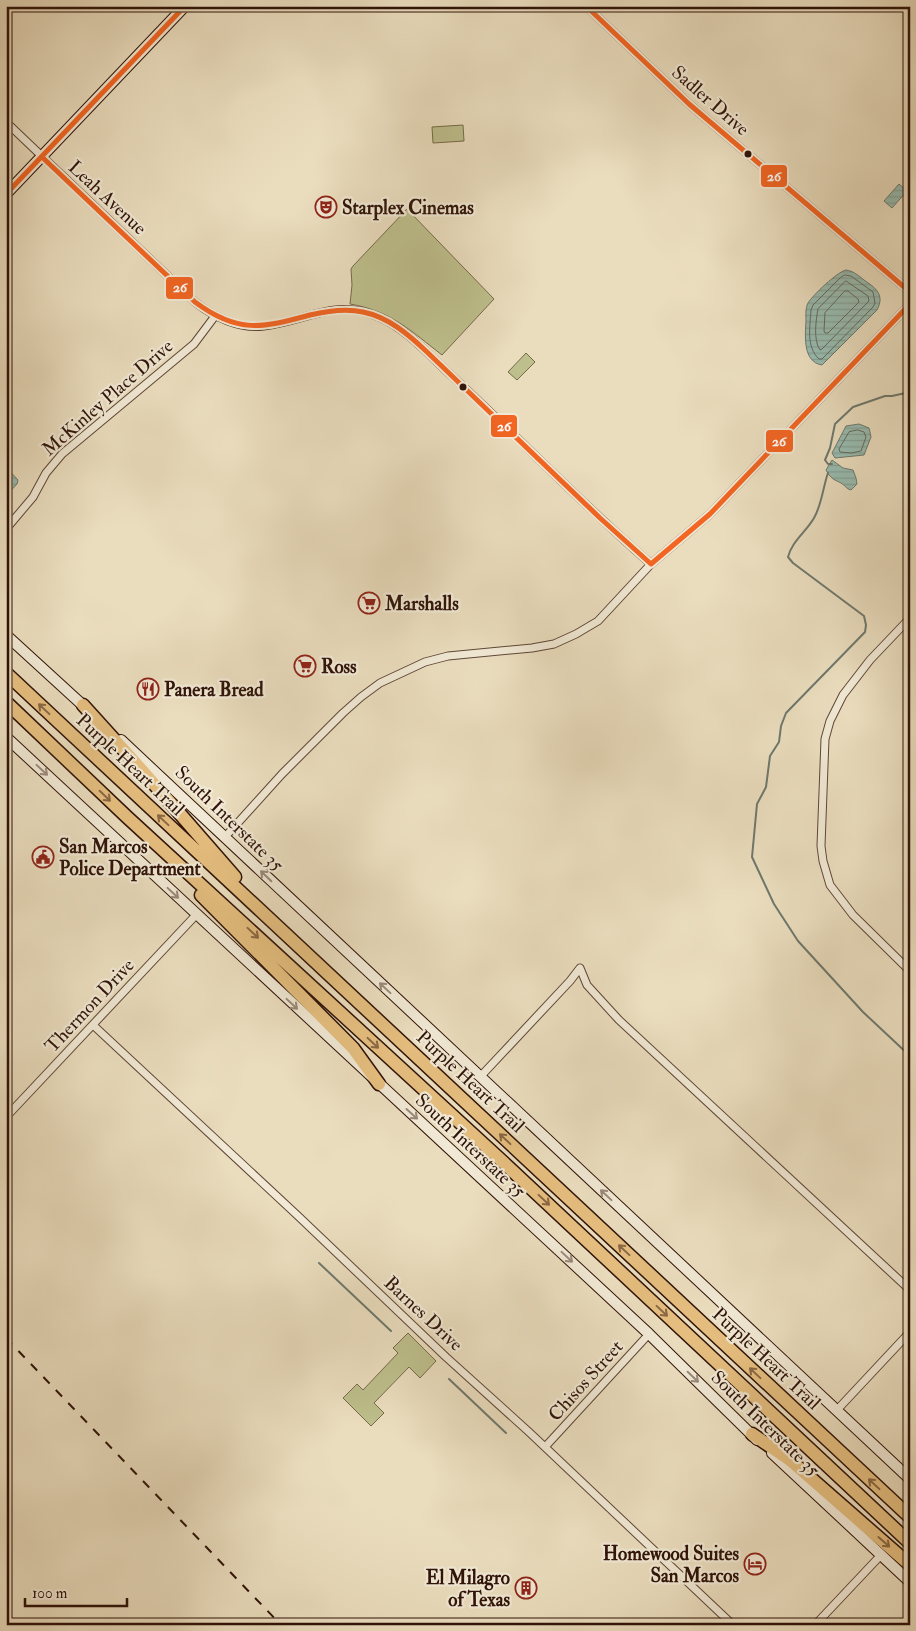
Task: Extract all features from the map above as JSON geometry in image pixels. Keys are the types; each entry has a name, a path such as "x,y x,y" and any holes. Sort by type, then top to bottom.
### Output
{"highway":[{"name":"Purple Heart Trail","path":"6,673 910,1517"},
{"name":"Purple Heart Trail","path":"6,702 127,817 502,1162 910,1543"},
{"path":"82,705 288,936"},
{"path":"127,817 161,855 352,1048 379,1084"},
{"path":"752,1434 790,1460 910,1565"}],"main road":[{"path":"6,194 185,6"},
{"name":"South Interstate 35","path":"6,634 909,1476"},
{"name":"South Interstate 35","path":"6,737 649,1334 752,1434 910,1582"}],"street":[{"name":"Sadler Drive","path":"586,6 689,104 910,292"},
{"name":"Leah Avenue","path":"6,122 194,302 215,316 230,322 264,326 324,311 354,310 368,313 394,324 651,564"},
{"path":"225,837 282,774 343,713 380,683 425,662 448,656 554,644 598,621 651,564 710,514 910,304"},
{"name":"McKinley Place Drive","path":"6,529 33,497 53,464 103,419 194,344 215,316"},
{"path":"910,618 870,660 843,695 830,720 825,739 821,846 823,862 830,885 853,915 910,971"},
{"name":"Thermon Drive","path":"6,1117 196,915"},
{"path":"480,1077 580,968 587,984 619,1020 910,1290"},
{"name":"Barnes Drive","path":"93,1025 733,1625"},
{"path":"837,1410 910,1332"},
{"name":"Chisos Street","path":"545,1447 649,1334"},
{"path":"815,1625 881,1555"}],"green space":[{"path":"463,125 464,141 433,143 432,127"},
{"path":"407,209 494,299 442,355 400,323 364,307 350,304 351,269"},
{"path":"526,353 535,362 517,380 508,372"},
{"path":"408,1333 436,1361 420,1378 409,1367 374,1403 384,1413 371,1426 343,1398 357,1384 363,1390 398,1353 393,1348"}],"water":[{"path":"899,184 907,191 892,208 884,201"},
{"path":"846,270 851,271 878,292 880,296 879,305 877,310 822,365 811,359 806,348 806,308 811,299 831,279"},
{"path":"859,424 869,428 871,437 864,455 835,458 832,453 846,426"},
{"path":"832,460 843,468 853,470 857,484 851,490 832,478 826,470"},
{"path":"6,467 18,480 17,484 6,496"}],"waterway":[{"path":"832,464 828,464 825,460 830,448 835,424 853,407 885,396 910,392"},
{"path":"828,473 817,513 796,541 788,557 793,563 864,616 865,632 786,713 781,726 779,742 770,756 766,787 757,804 752,857 774,904 798,941 863,1012 910,1056"},
{"path":"319,1263 391,1331"},
{"path":"449,1379 506,1433"}],"railway":[{"path":"6,1338 281,1625"}],"transit line":[{"name":"26","path":"6,194 185,6"},
{"name":"26","path":"586,6 689,104 910,292"},
{"name":"26","path":"42,157 195,302 224,319 238,324 264,325 323,312 350,310 372,314 397,327 427,352 600,518 651,564 710,514 910,304"}],"place":[{"name":"Starplex Cinemas","path":"326,207"},
{"name":"Marshalls","path":"369,603"},
{"name":"Ross","path":"305,666"},
{"name":"Panera Bread","path":"148,689"},
{"name":"San Marcos Police Department","path":"43,857"},
{"name":"Homewood Suites San Marcos","path":"755,1564"},
{"name":"El Milagro of Texas","path":"526,1588"}]}
